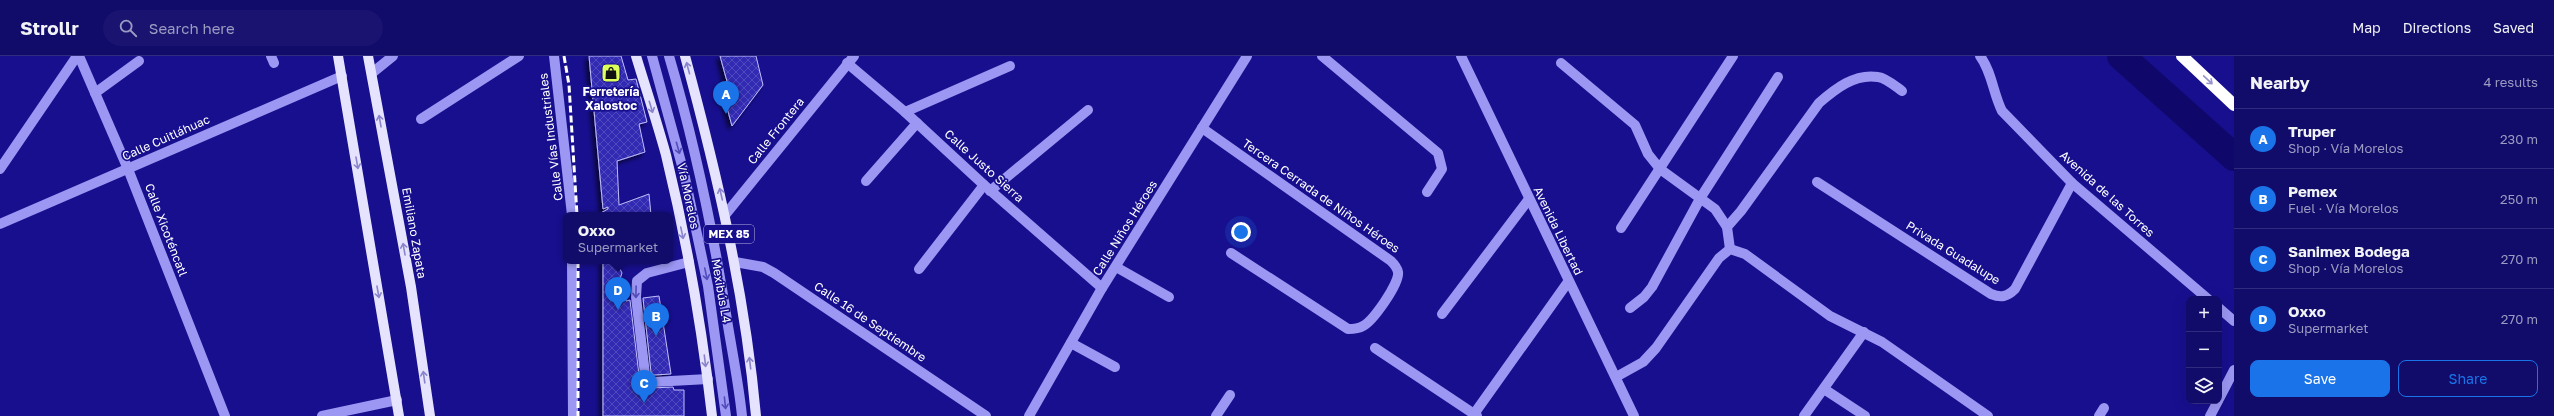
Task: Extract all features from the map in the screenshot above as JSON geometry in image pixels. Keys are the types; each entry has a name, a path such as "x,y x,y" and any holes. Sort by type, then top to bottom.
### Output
{"highway":[{"path":"2182,56 2234,104"}],"main road":[{"path":"338,56 399,416"},
{"name":"Emiliano Zapata","path":"368,56 411,287 430,416"},
{"name":"Vía Morelos","path":"636,56 666,155 689,262 702,331 712,416"},
{"name":"MEX 85","path":"685,56 725,215 735,262 756,416"}],"street":[{"name":"Calle Xicoténcatl","path":"78,56 128,169 225,416"},
{"path":"0,169 78,56"},
{"path":"372,73 392,56"},
{"path":"421,119 519,56"},
{"name":"Calle Vías Industriales","path":"554,56 572,212"},
{"name":"Mexibús L4","path":"652,56 684,173 708,286 726,416"},
{"name":"Mexibús L4","path":"669,56 685,110 708,214 725,298 742,416"},
{"name":"Calle Niños Héroes","path":"1030,416 1102,288 1247,56"},
{"path":"1322,56 1438,153 1442,169 1439,177 1427,192"},
{"name":"Avenida Libertad","path":"1461,56 1568,282 1634,416"},
{"path":"1621,228 1733,56"},
{"name":"Avenida de las Torres","path":"1980,56 1986,64 1996,99 2002,111 2072,183 2204,296"},
{"name":"Calle Frontera","path":"725,215 851,60"},
{"name":"Calle Justo Sierra","path":"851,60 987,188 1102,288"},
{"path":"95,93 139,61"},
{"path":"1561,63 1635,125 1648,154 1660,169 1701,197 1715,209 1727,227 1730,249"},
{"path":"905,112 1010,66"},
{"name":"Calle Cuitláhuac","path":"0,224 342,76"},
{"path":"1630,308 1644,297 1652,287 1701,197 1778,77"},
{"path":"1727,227 1741,211 1819,103 1836,89 1853,80 1879,77 1902,91"},
{"path":"919,269 987,188 1088,110"},
{"path":"866,181 917,123"},
{"name":"Tercera Cerrada de Niños Héroes","path":"1202,128 1391,261 1396,266 1398,277 1395,285 1370,320 1356,329 1348,329 1231,253"},
{"name":"Privada Guadalupe","path":"1817,182 1991,294 1998,296 2004,296 2015,289 2072,183"},
{"path":"1442,314 1529,200"},
{"path":"1730,249 1745,254 1830,316 1864,332 1988,416"},
{"path":"1616,377 1643,362 1656,348 1719,258 1730,249"},
{"path":"689,262 647,273 638,281 636,297 645,374 648,380 653,382 708,379"},
{"name":"Calle 16 de Septiembre","path":"735,262 763,267 774,273 986,416"},
{"path":"572,264 574,416"},
{"path":"1116,266 1169,297"},
{"path":"1375,348 1475,415 1568,282"},
{"path":"2222,311 2234,321"},
{"path":"1804,416 1864,332"},
{"path":"1071,343 1115,367"},
{"path":"2222,392 2234,370"},
{"path":"1824,388 1865,416"},
{"path":"1216,416 1230,395"},
{"path":"322,416 397,400"},
{"path":"2210,416 2216,404"}],"building":[{"path":"589,56 621,56 628,80 636,79 647,122 639,124 645,152 617,161 619,205 649,194 651,212 602,212 608,209 608,207 603,209"},
{"path":"720,56 756,56 763,85 732,126 726,104 733,103"},
{"path":"603,264 618,264 622,273 616,291 625,294 626,301 630,300 639,375 642,383 651,388 673,387 674,390 684,390 684,416 603,416"},
{"path":"659,296 671,374 654,375 651,372 643,298"}],"waterway":[{"path":"2121,56 2234,157"}],"railway":[{"path":"564,56 569,85 577,212"},
{"path":"578,264 578,416"}],"place":[{"name":"Ferretería Xalostoc","path":"611,73"},
{"name":"Truper","path":"726,114"},
{"name":"Oxxo","path":"618,310"},
{"name":"Pemex","path":"656,336"},
{"name":"Sanimex Bodega","path":"644,403"}]}
